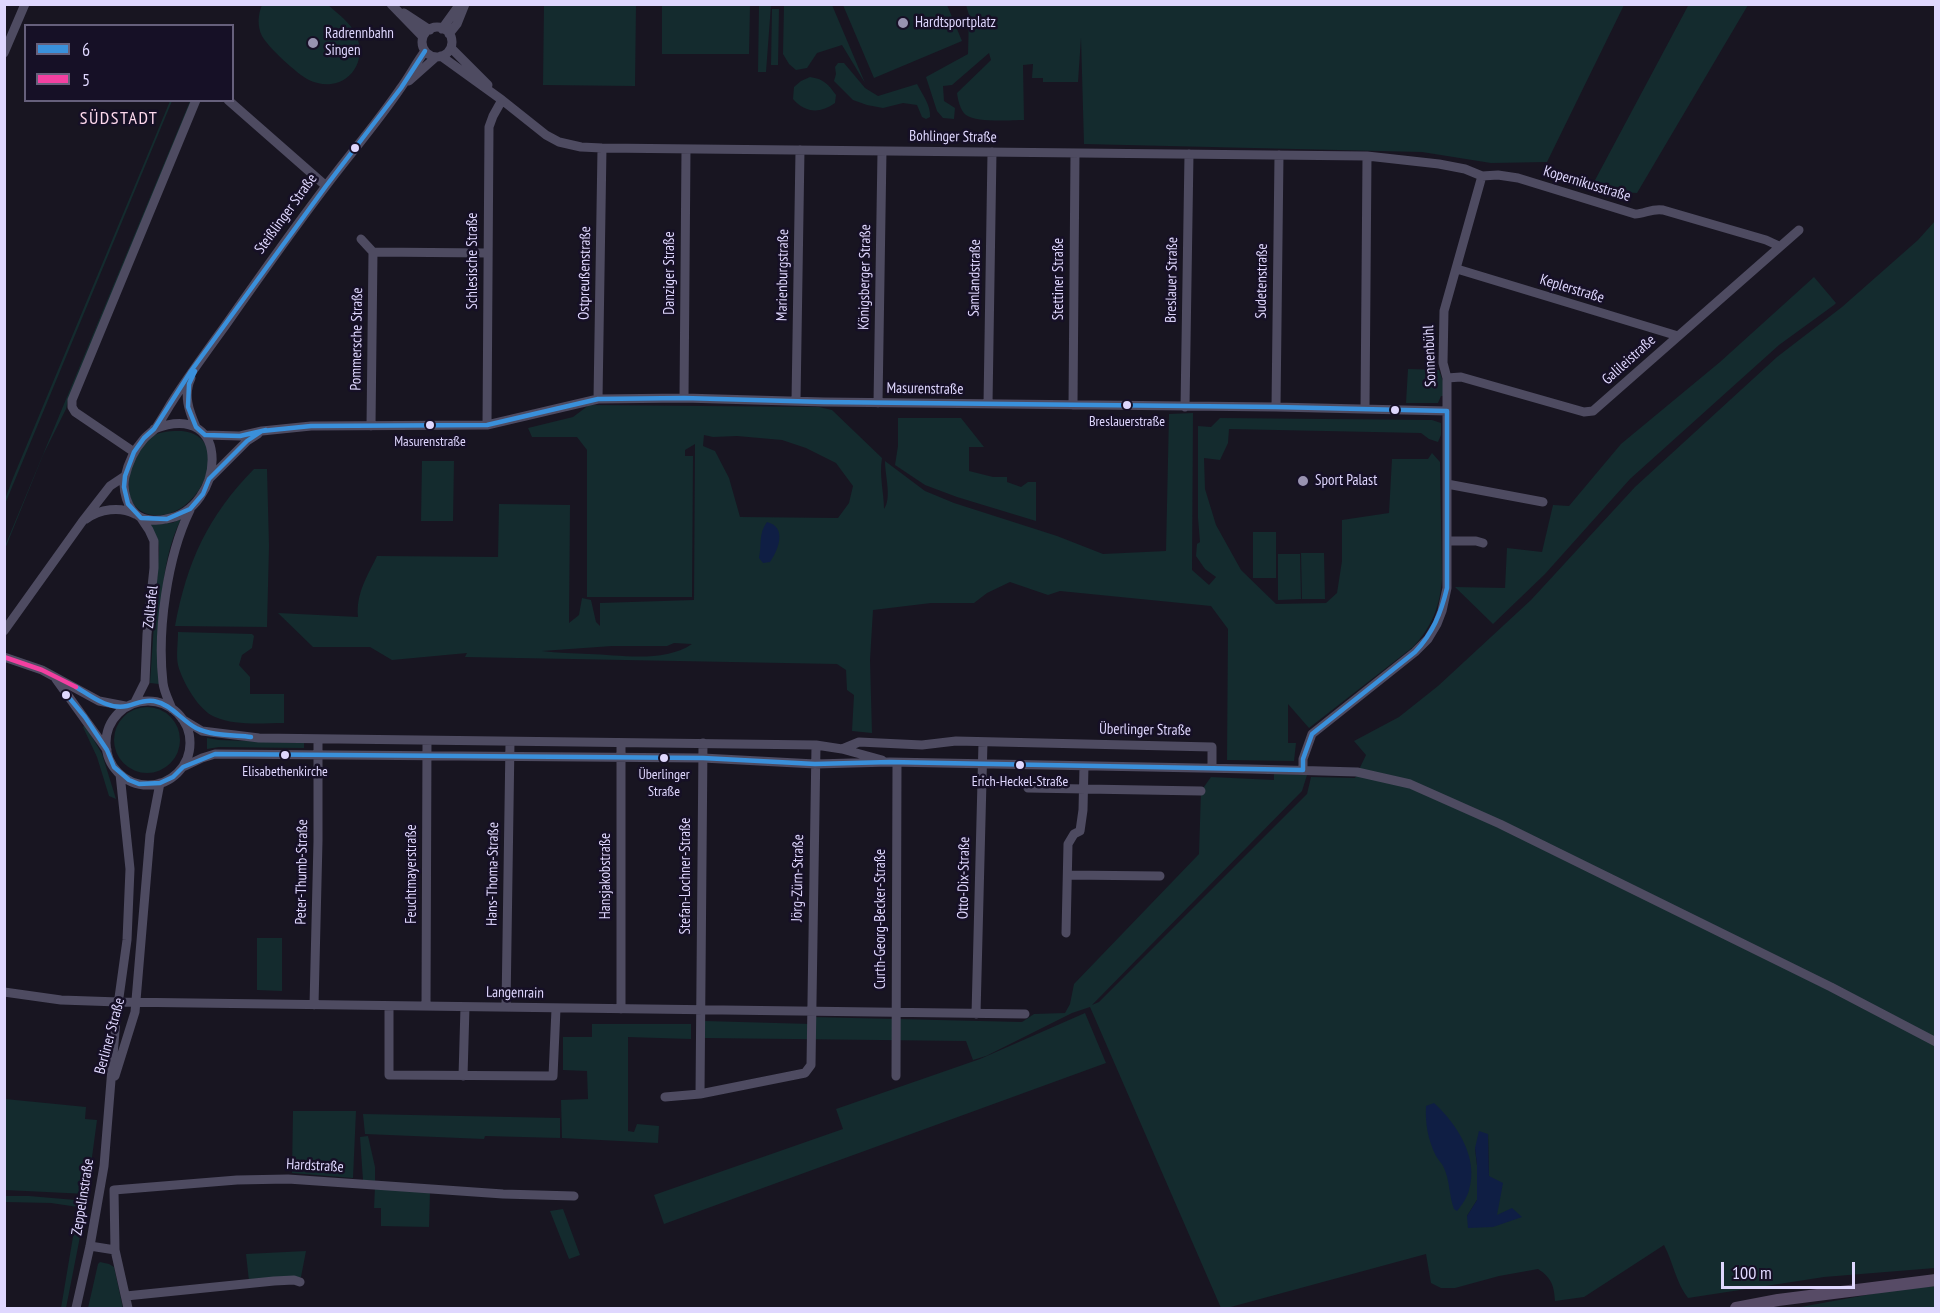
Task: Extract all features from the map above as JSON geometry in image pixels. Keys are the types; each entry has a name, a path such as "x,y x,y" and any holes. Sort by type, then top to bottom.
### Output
{"main road":[{"path":"1737,1308 1778,1300 1935,1280"}],"street":[{"path":"4,53 25,4"},
{"path":"392,4 426,33 445,31 457,24 465,4"},
{"path":"445,31 460,4"},
{"path":"445,31 452,41 451,48"},
{"path":"426,33 422,44 425,51 439,57"},
{"name":"Steißlinger Straße","path":"401,88 451,48"},
{"name":"Bohlinger Straße","path":"451,48 502,100"},
{"name":"Steißlinger Straße","path":"4,631 110,486 125,476 134,452 154,429 191,371 326,186 401,88 425,51"},
{"name":"Bohlinger Straße","path":"439,57 502,100 546,135 559,142 581,147 1367,156 1418,161"},
{"name":"Schlesische Straße","path":"487,425 489,126 502,100"},
{"path":"134,452 75,412 72,400 195,102"},
{"path":"230,102 326,186"},
{"name":"Ostpreußenstraße","path":"598,399 602,148"},
{"name":"Danziger Straße","path":"684,398 686,149"},
{"name":"Marienburgstraße","path":"796,401 800,150"},
{"name":"Königsberger Straße","path":"878,403 882,151"},
{"name":"Samlandstraße","path":"988,404 992,152"},
{"name":"Stettiner Straße","path":"1073,405 1075,153"},
{"name":"Breslauer Straße","path":"1185,407 1189,154"},
{"name":"Sudetenstraße","path":"1276,407 1278,155"},
{"path":"1365,409 1367,156"},
{"name":"Kopernikusstraße","path":"1418,161 1465,169 1482,176 1498,175 1518,178 1635,214 1653,209 1663,210 1766,240 1779,246"},
{"name":"Sonnenbühl","path":"1303,770 1303,759 1311,734 1415,652 1428,639 1442,611 1447,588 1448,541 1447,378 1443,363 1444,311 1482,176"},
{"name":"Galileistraße","path":"1447,378 1461,377 1584,412 1593,411 1799,230"},
{"path":"361,239 373,252 488,253"},
{"name":"Pommersche Straße","path":"371,426 373,252"},
{"name":"Keplerstraße","path":"1457,269 1678,336"},
{"name":"Steißlinger Straße","path":"196,427 187,398 189,384 200,361"},
{"name":"Masurenstraße","path":"205,435 240,436 261,431 311,426 487,425 598,399 684,398 1447,411"},
{"path":"82,522 104,511 127,510 139,516 167,519 190,509 203,495 209,479 212,448 205,435 196,427 186,423 154,429"},
{"path":"209,479 247,441 261,431"},
{"path":"125,476 124,487 127,498 139,516"},
{"path":"1447,484 1543,502"},
{"name":"Zolltafel","path":"172,709 164,685 162,644 166,596 180,530 190,509"},
{"name":"Zolltafel","path":"135,702 146,682 147,634 154,568 154,541 139,516"},
{"path":"1448,541 1483,543"},
{"path":"4,657 42,670 99,701 125,706"},
{"path":"55,678 107,750 114,767 120,774 139,784 160,783 173,777 183,767 190,743 188,730 182,719 172,709 154,701 135,702 125,706 112,722 107,735 107,750"},
{"name":"Überlinger Straße","path":"182,719 202,731 259,738 816,745 842,749 893,763"},
{"name":"Peter-Thumb-Straße","path":"314,1005 318,739"},
{"name":"Feuchtmayerstraße","path":"426,1006 427,741"},
{"name":"Überlinger Straße","path":"842,749 860,742 922,745 956,741 1212,747 1212,768"},
{"name":"Hans-Thoma-Straße","path":"506,1007 510,742"},
{"name":"Otto-Dix-Straße","path":"976,1014 983,742"},
{"name":"Hansjakobstraße","path":"621,743 621,1009"},
{"name":"Stefan-Lochner-Straße","path":"700,1094 703,743"},
{"name":"Jörg-Zürn-Straße","path":"665,1097 700,1094 805,1073 811,1065 816,745"},
{"name":"Überlinger Straße","path":"183,767 215,754 703,758 815,764 981,764 1357,772 1427,791 1500,824 1831,987 1935,1042"},
{"name":"Curth-Georg-Becker-Straße","path":"893,763 896,1076"},
{"path":"1066,933 1068,844 1074,834 1080,831 1084,766"},
{"name":"Berliner Straße","path":"111,1089 126,940 130,869 120,774"},
{"name":"Berliner Straße","path":"111,1089 134,1020 150,835 160,783"},
{"path":"1028,788 1201,791"},
{"path":"1068,875 1160,876"},
{"name":"Langenrain","path":"4,992 61,1000 136,1003 1025,1014"},
{"path":"389,1006 389,1075 553,1076 556,1009"},
{"path":"463,1076 465,1007"},
{"name":"Zeppelinstraße","path":"76,1308 104,1166 111,1089"},
{"name":"Hardstraße","path":"128,1308 115,1250 114,1190 237,1180 288,1179 503,1194 574,1196"},
{"path":"90,1246 115,1250"},
{"path":"126,1296 274,1281 300,1282"}],"green space":[{"path":"966,4 1624,5 1547,162 1491,163 1422,152 1084,144 1081,38 1078,82 1043,82 1043,78 1032,78 1033,64 1023,65 1024,120 971,118 962,110 957,93 991,60 989,53 952,85 943,86 944,101 955,108 954,119 943,118 937,111 926,77 968,54 969,15"},
{"path":"1689,4 1748,5 1637,193 1623,192 1594,182"},
{"name":"Radrennbahn Singen","path":"262,5 328,5 347,22 359,43 359,59 352,73 339,82 328,84 320,84 304,77 276,53 262,36 259,20"},
{"path":"544,5 636,5 635,86 543,85"},
{"path":"662,5 750,5 749,54 662,54"},
{"path":"759,5 771,5 766,72 758,72"},
{"path":"784,5 832,5 865,83 842,45 817,53 807,68 796,70 789,64 783,54"},
{"name":"Hardtsportplatz","path":"843,5 947,5 962,41 874,78"},
{"path":"772,9 779,9 778,65 771,65"},
{"path":"838,63 844,63 865,88 878,96 917,84 928,104 930,117 926,119 922,117 917,105 903,103 883,108 853,100 834,81 835,67"},
{"path":"810,77 819,79 828,85 836,95 835,103 824,109 813,110 803,107 793,99 794,87"},
{"path":"170,102 172,102 5,504 13,478"},
{"path":"190,102 192,102 66,409 43,455 5,549 5,546"},
{"path":"1935,221 1935,1268 1824,1277 1688,1298 1680,1286 1664,1245 1584,1297 1555,1301 1551,1283 1538,1269 1499,1276 1455,1288 1441,1288 1431,1283 1426,1254 1221,1308 1090,1007 1072,1013 986,1056 973,1060 966,1041 705,1038 705,1021 811,1024 811,1017 1022,1022 1034,1014 1065,1013 1070,1004 1074,984 1199,854 1201,791 1211,777 1274,780 1274,773 1307,775 1302,791 1092,1005 1099,1002 1307,794 1311,777 1355,778 1366,755 1354,741 1399,717 1438,686 1531,600 1635,487 1777,357 1842,307 1918,240","holes":["1488,1134 1489,1176 1497,1216 1467,1216 1477,1200 1475,1148"]},
{"path":"1814,277 1836,303 1779,345 1630,479 1545,574 1493,624 1455,587 1505,588 1507,548 1542,552 1553,505 1569,506 1621,444 1720,362"},
{"path":"1408,369 1439,370 1444,384 1444,396 1441,396 1438,403 1406,403"},
{"path":"589,405 819,407 832,410 882,458 884,509 888,499 885,461 925,491 1103,554 1166,551 1169,414 1193,413 1192,570 1209,585 1216,577 1205,569 1196,556 1197,544 1200,542 1198,426 1211,427 1220,418 1432,420 1441,423 1441,435 1438,442 1421,433 1229,429 1228,443 1220,460 1204,458 1205,489 1216,525 1241,570 1276,604 1326,603 1337,593 1342,561 1342,520 1389,513 1392,459 1428,459 1432,453 1440,462 1442,579 1439,598 1430,624 1413,647 1309,728 1288,704 1288,743 1296,743 1294,761 1227,760 1228,629 1211,606 1060,591 1048,595 1010,582 987,593 974,603 931,603 873,610 870,660 872,733 852,731 854,695 847,690 846,670 837,664 465,657 467,653 392,660 370,647 313,647 278,613 358,617 360,593 377,556 498,557 499,504 570,505 569,623 579,615 582,598 591,600 596,622 600,626 600,603 694,600 695,444 685,450 685,456 693,456 692,597 587,597 587,450 577,437 532,437 528,428 573,417","holes":["704,435 782,440 806,448 836,463 853,486 849,503 838,518 740,517 729,478 715,451 703,446","674,643 692,644 681,650 656,656 542,651 612,646 667,646"]},
{"path":"898,418 961,418 984,447 969,447 969,471 993,477 1007,477 1007,482 1021,487 1028,482 1036,482 1036,521 925,485 895,465"},
{"path":"182,431 198,436 207,447 209,461 205,477 197,492 185,505 170,513 153,515 141,511 133,503 129,492 129,480 137,455 151,437 166,432"},
{"path":"422,461 454,461 453,521 421,521"},
{"path":"254,469 267,469 269,546 267,627 175,626 186,581 202,541 224,504"},
{"path":"181,519 173,538 164,579 159,684 150,683 159,549 158,540 150,524 172,523"},
{"path":"1253,532 1276,532 1276,578 1253,578"},
{"path":"1301,553 1324,553 1325,599 1302,599"},
{"path":"1278,554 1300,554 1301,599 1278,600"},
{"path":"178,632 252,634 254,636 252,648 242,655 239,665 250,677 250,694 284,694 284,723 232,722 215,717 203,709 187,687 180,672 177,657"},
{"path":"147,707 159,710 170,717 177,728 180,740 177,752 170,763 159,770 147,773 135,770 124,763 117,752 114,740 117,728 124,717 135,710"},
{"path":"85,725 102,754 116,799 109,796 97,757 83,727"},
{"path":"207,738 304,743 304,748 219,747 207,749"},
{"path":"257,938 282,938 282,991 257,990"},
{"path":"1085,1013 1106,1063 664,1224 654,1195 843,1129 836,1109 980,1059"},
{"path":"592,1024 691,1024 691,1039 628,1037 628,1131 634,1132 637,1124 659,1126 658,1143 562,1138 561,1100 588,1099 587,1071 563,1070 563,1037 592,1037"},
{"path":"5,1099 86,1107 85,1119 97,1120 87,1194 5,1190"},
{"path":"293,1111 356,1111 353,1178 292,1173"},
{"path":"363,1114 560,1118 560,1138 485,1136 484,1139 365,1134"},
{"path":"368,1136 375,1167 375,1181 363,1180 360,1137"},
{"path":"375,1187 430,1191 429,1227 381,1226 381,1208 374,1208"},
{"path":"5,1196 87,1201 66,1308 61,1308 78,1207 51,1203 5,1202"},
{"path":"563,1209 580,1255 569,1259 550,1211"},
{"path":"306,1251 301,1277 249,1281 246,1254"},
{"path":"100,1262 114,1267 123,1308 88,1308"},
{"path":"1935,1286 1935,1308 1795,1308 1899,1289"}],"water":[{"path":"767,522 777,529 779,539 770,562 763,563 759,558 762,531"},
{"path":"1434,1103 1458,1131 1471,1166 1468,1193 1457,1211 1452,1204 1446,1173 1433,1150 1428,1131 1426,1106"},
{"path":"1479,1131 1488,1134 1489,1176 1503,1183 1497,1215 1512,1208 1522,1217 1493,1227 1468,1228 1467,1216 1477,1200 1475,1148"}],"transit line":[{"name":"6","path":"425,51 401,88 326,186 191,371 154,429 134,452 125,476 124,487 128,504 141,518 167,519 190,509 203,494 209,479 247,441 262,431 311,426 487,425 598,399 684,398 1447,411"},
{"name":"6","path":"195,371 189,384 188,407 196,427 205,435 240,436 266,430"},
{"name":"6","path":"1303,770 1303,759 1312,734 1415,652 1427,638 1439,614 1447,588 1447,411"},
{"name":"5","path":"4,657 42,670 76,687"},
{"name":"6","path":"76,687 106,704 120,707 143,701 154,701 166,705 202,731 251,737"},
{"name":"6","path":"66,694 107,750 114,767 129,780 139,784 160,783 173,777 183,767 215,754 703,758 815,764 890,762 1303,770"}],"place":[{"name":"Hardtsportplatz","path":"903,23"},
{"name":"Radrennbahn Singen","path":"313,43"},
{"name":"Breslauerstraße","path":"1127,405"},
{"name":"Masurenstraße","path":"430,425"},
{"name":"Sport Palast","path":"1303,481"},
{"name":"Elisabethenkirche","path":"285,755"},
{"name":"Überlinger Straße","path":"664,758"},
{"name":"Erich-Heckel-Straße","path":"1020,765"}],"district":[{"name":"SÜDSTADT","path":"119,119"}]}
